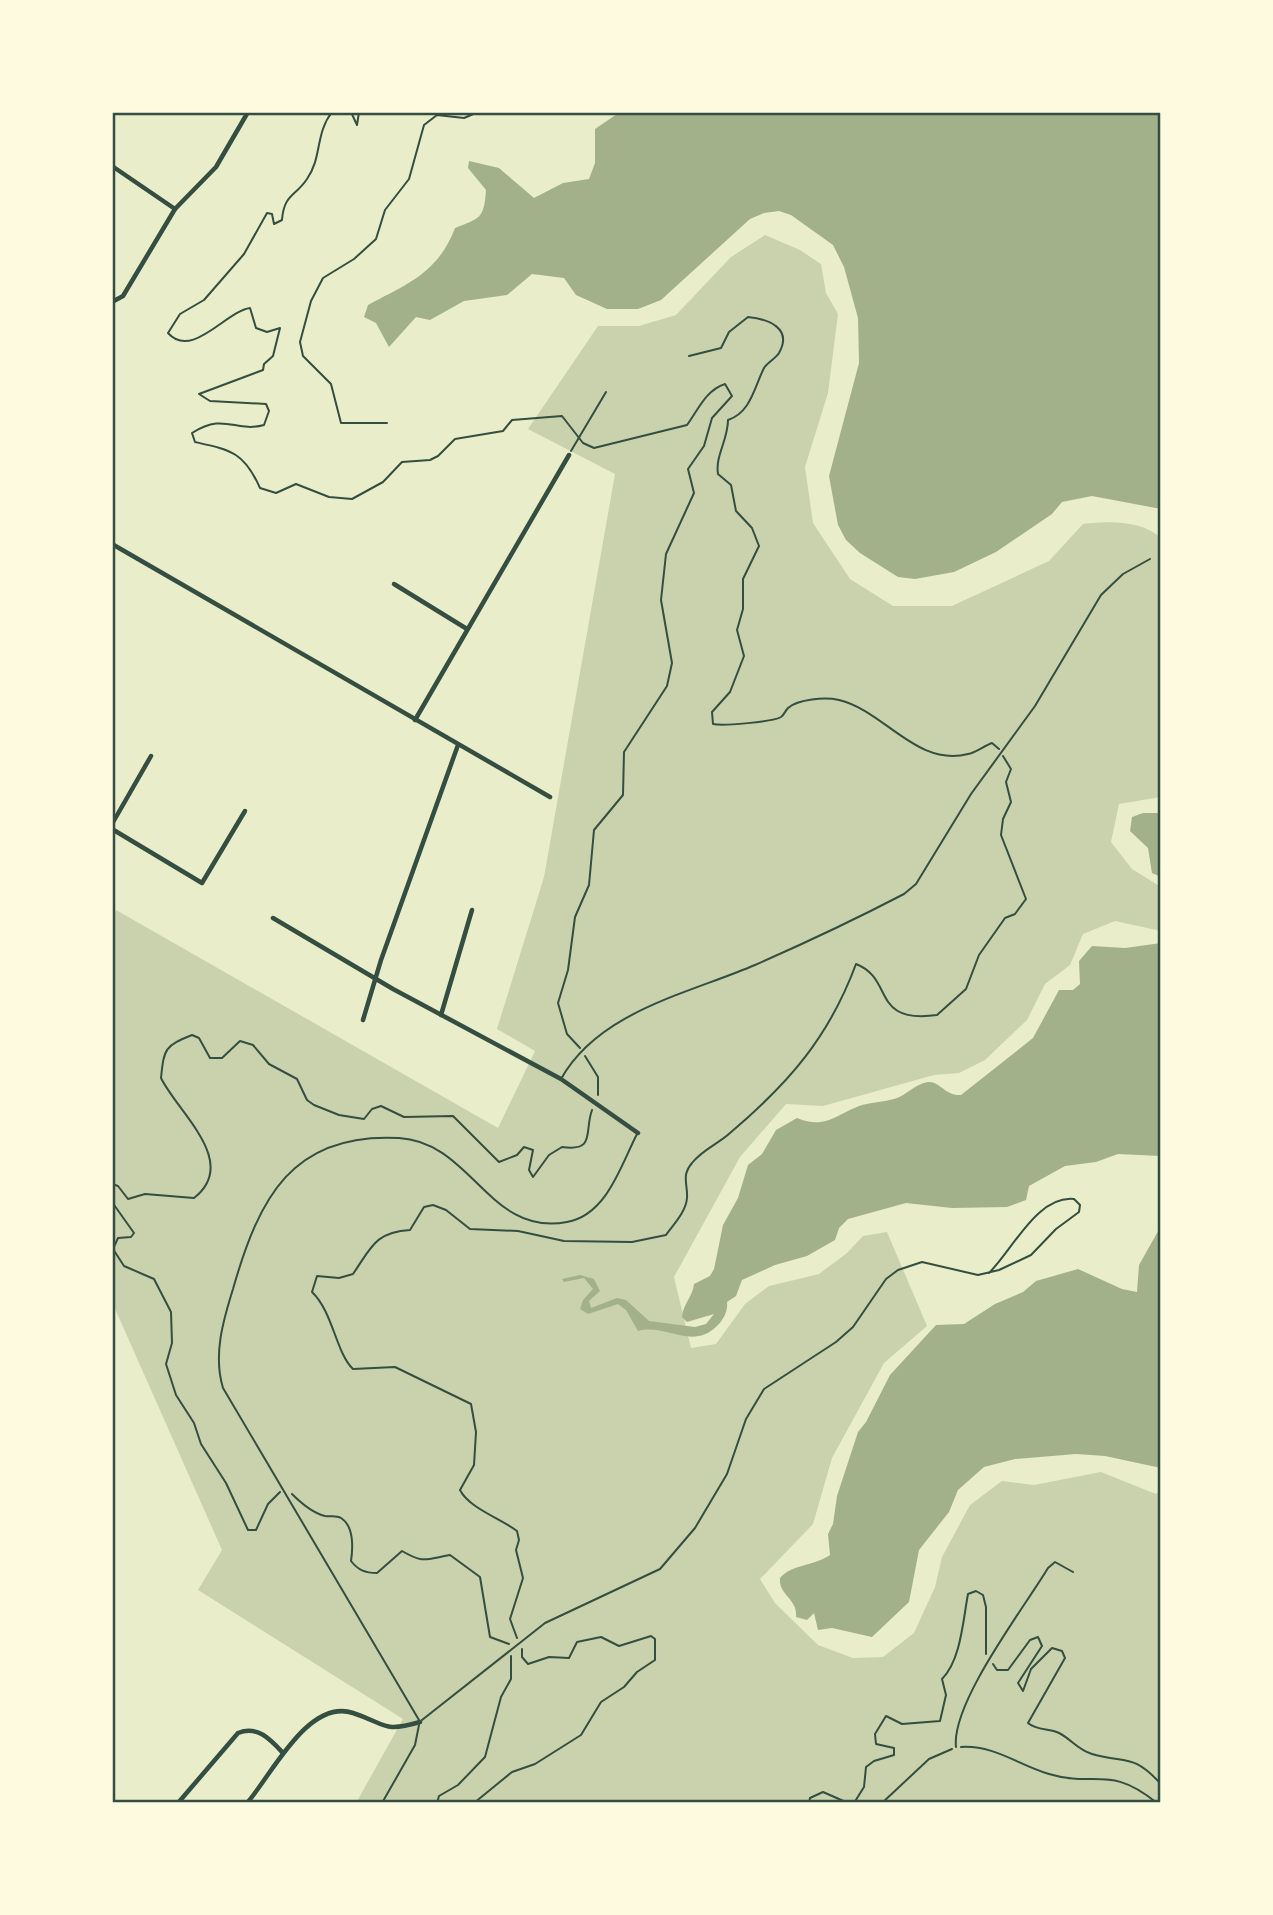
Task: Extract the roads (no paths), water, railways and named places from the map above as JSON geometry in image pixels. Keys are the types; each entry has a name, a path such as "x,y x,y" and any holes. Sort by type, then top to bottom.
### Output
{"street":[{"path":"112,302 123,296 176,209 216,167 247,112"},
{"path":"112,166 176,209"},
{"path":"415,720 569,455"},
{"path":"112,544 550,797"},
{"path":"394,584 467,629"},
{"path":"363,1020 458,745"},
{"path":"151,756 112,826 202,883 245,811"},
{"path":"441,1015 472,910"},
{"path":"273,918 441,1015 561,1079 638,1133"},
{"path":"247,1803 284,1753 313,1721 332,1711 350,1712 391,1729 420,1722"},
{"path":"178,1803 238,1733 246,1730 262,1734 284,1753"}],"lane":[{"path":"561,1079 601,1036 628,1018 676,994 754,965 904,894 924,873 1001,751 1035,706 1101,595 1123,574 1150,559"},
{"path":"420,1722 227,1398 218,1365 221,1334 246,1242 268,1197 279,1182 302,1160 337,1144 360,1139 419,1140 449,1155 495,1203 538,1221 568,1222 593,1210 607,1194 638,1133"},
{"path":"382,1803 415,1745 420,1722 519,1642 576,1607 660,1569 695,1528 727,1474 746,1419 764,1388 836,1342 853,1327 886,1279 898,1270 922,1262 978,1275 989,1273 1031,1255 1056,1228 1079,1212 1080,1205 1074,1199 1058,1201 1032,1218 1005,1258 989,1273"},
{"path":"956,1748 961,1713 990,1661 1053,1562 1073,1572"}]}
